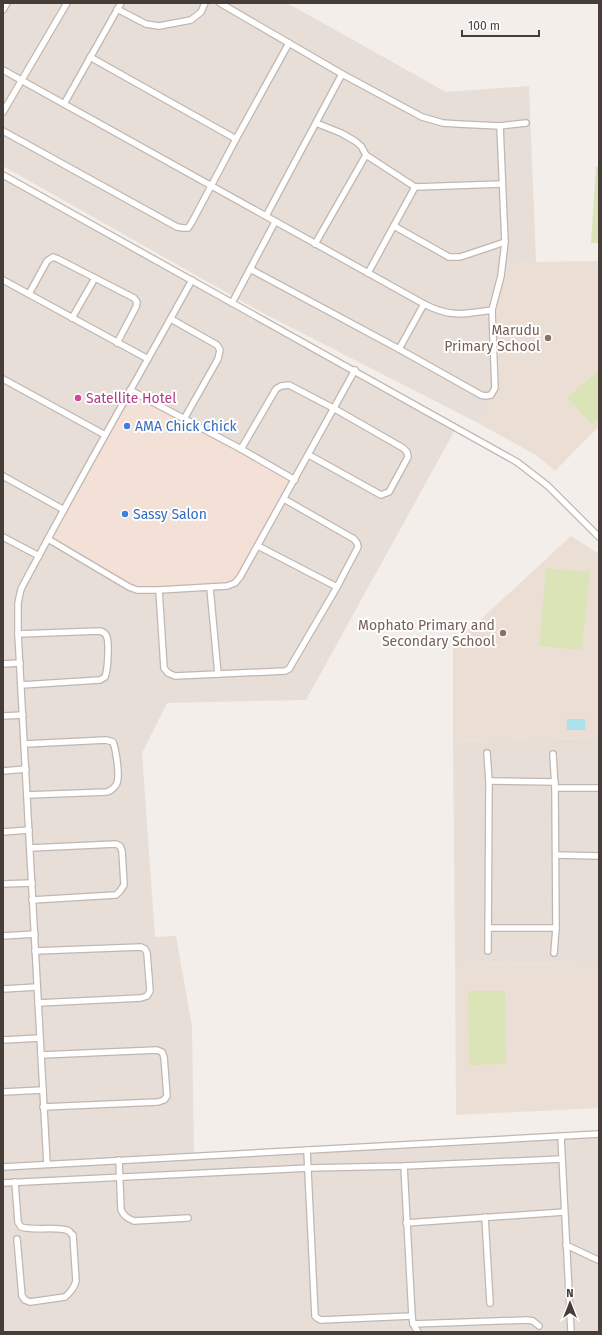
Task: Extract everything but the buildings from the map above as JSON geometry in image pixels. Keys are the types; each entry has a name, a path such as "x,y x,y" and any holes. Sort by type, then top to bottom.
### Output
{"street":[{"path":"3,10 7,3"},
{"path":"3,112 67,3"},
{"path":"64,104 121,3"},
{"path":"118,9 146,24 159,26 191,20 197,16 205,3"},
{"path":"220,3 342,74 416,114 432,121 500,126 526,123"},
{"path":"3,131 180,228 188,228 289,43"},
{"path":"90,57 236,139"},
{"path":"3,70 435,310 450,314 492,310"},
{"path":"266,216 342,74"},
{"path":"316,123 341,133 355,141 361,146 366,155 415,187 502,184"},
{"path":"250,269 481,395 490,396 495,388 492,310 501,276 505,242 500,126"},
{"path":"315,244 366,155"},
{"path":"3,175 355,370 517,462 548,486 599,537"},
{"path":"368,273 415,187"},
{"path":"232,303 275,222"},
{"path":"394,226 449,257 460,257 505,242"},
{"path":"29,294 47,261 52,257 134,298 137,302 136,307 117,342"},
{"path":"72,318 95,278"},
{"path":"3,280 148,359"},
{"path":"47,1164 18,634 19,597 38,556 104,435 192,280"},
{"path":"398,349 424,304"},
{"path":"171,319 215,344 220,350 218,359 184,419"},
{"path":"48,539 129,587 137,590 210,588 227,586 235,583 240,577 310,455 355,370"},
{"path":"3,379 104,435"},
{"path":"241,449 276,389 281,386 292,386 403,448 407,452 408,457 391,489 387,493 381,495 310,455"},
{"path":"130,390 241,449 295,480"},
{"path":"3,476 64,510"},
{"path":"159,590 164,668 168,673 175,676 284,671 289,669 337,587 357,549 357,543 354,539 284,499"},
{"path":"3,537 38,556"},
{"path":"258,546 337,587"},
{"path":"210,588 218,674"},
{"path":"18,634 100,631 105,633 108,638 107,671 105,677 100,680 21,685"},
{"path":"3,664 20,663"},
{"path":"3,716 23,715"},
{"path":"25,744 106,740 113,742 116,748 118,779 113,789 108,792 28,795"},
{"path":"487,753 489,781 488,951"},
{"path":"553,754 556,856 556,928 554,953"},
{"path":"3,770 26,769"},
{"path":"489,781 599,788"},
{"path":"3,832 29,830"},
{"path":"30,848 116,844 120,846 122,851 124,885 116,894 32,900"},
{"path":"556,856 599,856"},
{"path":"3,884 32,882"},
{"path":"488,928 556,928"},
{"path":"3,936 35,934"},
{"path":"35,951 141,947 145,949 147,953 150,991 147,996 141,998 38,1003"},
{"path":"3,989 38,987"},
{"path":"3,1040 40,1038"},
{"path":"41,1055 157,1050 162,1052 164,1057 167,1096 164,1100 158,1102 44,1107"},
{"path":"3,1092 43,1090"},
{"path":"3,1167 599,1134"},
{"path":"561,1137 571,1332"},
{"path":"307,1150 316,1318 321,1320 412,1316"},
{"path":"3,1183 309,1168 404,1166 562,1158"},
{"path":"119,1160 122,1210 124,1215 134,1221 188,1218"},
{"path":"404,1166 412,1316 413,1324 418,1332"},
{"path":"15,1182 18,1222 21,1227 28,1229 63,1229 69,1231 73,1235 76,1282 74,1288 69,1294 65,1297 30,1302 25,1300 22,1296 17,1240"},
{"path":"406,1223 564,1212"},
{"path":"485,1217 490,1303"},
{"path":"566,1245 598,1260"},
{"path":"413,1324 527,1320 533,1321 539,1326"}],"shaded area":[{"path":"3,3 287,3 446,92 529,86 536,262 508,265 496,307 499,385 478,423 261,312 3,166"},
{"path":"3,178 455,430 306,700 167,703 142,753 155,937 176,936 192,1026 194,1156 599,1134 599,1332 3,1332"},
{"name":"Marudu Primary School","path":"599,261 599,369 567,398 592,425 599,419 599,426 555,471 536,455 478,423 499,385 496,307 508,265 536,262"},
{"path":"130,390 295,480 235,583 137,590 48,539"},
{"name":"Mophato Primary and Secondary School","path":"571,536 599,554 599,738 453,741 453,645"},
{"path":"599,738 599,964 455,963 453,741"},
{"path":"455,963 599,964 599,1108 456,1115"}],"green space":[{"path":"596,167 599,167 599,243 591,243"},
{"path":"599,369 599,419 592,425 567,398"},
{"path":"546,568 590,572 582,650 539,646"},
{"path":"468,991 505,991 506,1064 469,1065"}],"water":[{"path":"567,719 585,719 585,730 567,730"}],"place":[{"name":"Marudu Primary School","path":"548,338"},
{"name":"Satellite Hotel","path":"78,398"},
{"name":"AMA Chick Chick","path":"127,426"},
{"name":"Sassy Salon","path":"125,514"},
{"name":"Mophato Primary and Secondary School","path":"503,633"}]}
